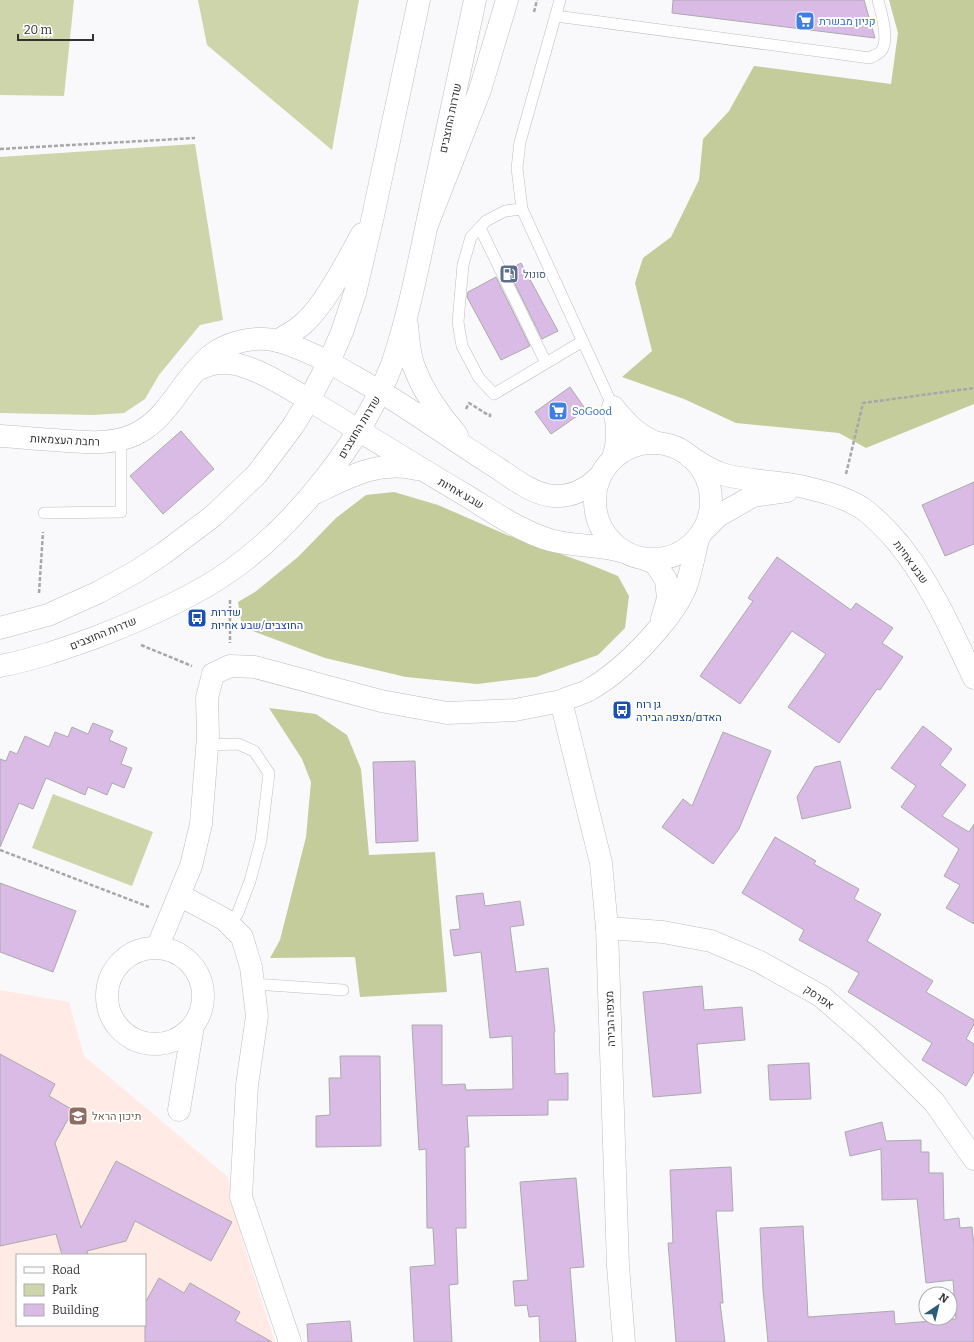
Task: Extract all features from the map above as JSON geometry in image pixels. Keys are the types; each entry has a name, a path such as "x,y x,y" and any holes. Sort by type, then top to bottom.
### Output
{"main road":[{"path":"0,628 48,614 117,583 164,553 213,516 257,474 293,426 309,400 342,332 355,293 419,0"},
{"name":"שדרות החוצבים","path":"0,666 38,657 109,632 175,602 229,571 262,544 289,519 311,496 342,456 380,392 394,360 406,316 427,225 475,0"},
{"path":"427,225 480,90 506,0"},
{"path":"277,341 293,332 310,316 325,296 373,216"},
{"path":"406,316 413,364 436,408 470,452"},
{"name":"רחבת העצמאות","path":"0,436 95,443 121,439 143,431 158,418 196,370 210,356 238,342 257,339 277,341 303,350 328,362"},
{"path":"196,370 211,364 222,362 231,363 265,376 309,400"},
{"path":"328,362 380,392 470,452 526,487 552,496 565,496 585,488 599,477 613,458 617,447 617,422 613,407"},
{"name":"שבע אחיות","path":"309,400 518,527 550,540 578,545 605,547 636,556"},
{"path":"613,407 636,431 645,438 657,443"},
{"path":"157,948 191,866 201,824 208,745 207,698 221,670 256,666 381,701 447,714 515,710 561,701 586,691 607,678 631,659 672,612 684,590 701,534 710,515 711,499 709,483 701,469 690,457 679,449 667,444 650,443 634,446 613,458"},
{"name":"שבע אחיות","path":"690,457 705,466 731,476 785,483 806,488 845,499 863,509 888,531 914,563 938,602 974,678"},
{"path":"311,496 369,469 383,466 404,466 422,470"},
{"path":"599,477 595,492 595,506 598,520 604,533 614,545 636,556 655,563 666,580 668,598 662,620 651,637"},
{"name":"שבע אחיות","path":"701,534 718,516 753,496 806,488"},
{"path":"636,556 664,558 683,551 701,534"},
{"name":"מצפה הבירה","path":"561,701 601,863 607,928 618,1266 624,1342"},
{"path":"179,895 224,919 242,937 251,967 258,1016 247,1085 241,1197 290,1342"},
{"name":"אפרסק","path":"607,928 663,932 711,941 760,962 821,996 868,1036 934,1102 974,1159"},
{"path":"157,948 174,952 188,960 200,979 203,995 201,1012 193,1026 174,1040 151,1044 135,1040 121,1030 112,1017 108,1001 109,985 115,970 126,958 141,950 157,948"},
{"path":"179,1110 193,1026"}],"lane":[{"path":"560,0 520,142 517,168 522,209 613,407"},
{"path":"556,16 870,58 881,51 885,42 883,18 878,0"},
{"path":"522,209 505,211 486,221 471,237 463,266 458,322 462,346 480,378 494,394 583,341"},
{"path":"480,228 546,363"},
{"path":"44,513 121,512 121,439"},
{"path":"208,745 238,744 254,751 269,773 261,840 250,881 237,915 224,919"},
{"path":"253,984 343,990"}],"path":[{"path":"534,12 537,0"},
{"path":"0,149 195,138"},
{"path":"846,475 863,403 974,388"},
{"path":"454,432 469,403 490,416 494,394"},
{"path":"37,618 44,513"},
{"path":"109,632 221,670 229,571"},
{"path":"0,850 171,915"}],"shaded area":[{"name":"תיכון הראל","path":"0,990 69,1002 84,1056 228,1177 241,1236 275,1342 0,1342"}],"green space":[{"path":"0,0 74,0 64,96 0,95"},
{"path":"198,0 359,0 332,150 207,45"},
{"path":"889,0 974,0 974,404 866,448 839,433 736,423 684,399 622,377 652,351 635,283 643,258 671,237 699,180 703,139 729,111 754,66 891,84 898,33"},
{"path":"195,144 223,320 200,325 159,375 145,399 124,413 94,415 0,413 0,157"},
{"path":"394,492 438,505 507,535 618,576 629,596 625,628 598,655 536,677 477,684 406,677 325,658 242,627 238,602 255,592 298,557 336,518 366,495"},
{"path":"269,708 316,714 347,735 361,769 369,855 435,852 447,992 360,997 355,957 270,958 280,940 306,837 311,782 302,759"},
{"path":"53,794 153,832 132,886 32,848"}],"building":[{"name":"קניון מבשרת","path":"673,0 864,0 875,38 672,13"},
{"path":"521,263 558,331 542,339 508,270"},
{"path":"496,277 530,346 501,360 467,297 468,292"},
{"path":"570,387 586,410 551,434 535,412"},
{"path":"181,431 214,469 163,514 130,476"},
{"path":"974,482 974,544 945,556 922,505"},
{"path":"777,557 851,610 856,603 893,628 882,643 903,657 880,690 877,689 839,743 788,707 826,654 792,631 740,704 700,676 753,601 748,598"},
{"path":"93,723 113,731 109,740 127,748 121,764 132,768 124,788 112,783 107,795 88,787 85,795 46,778 33,809 19,803 0,847 0,759 6,761 10,751 17,754 25,736 49,747 55,732 68,737 72,727 88,734"},
{"path":"923,726 952,749 940,765 966,785 942,816 969,832 974,824 974,924 946,908 960,885 944,876 959,849 901,807 916,786 891,768"},
{"path":"723,732 771,751 739,829 713,864 662,827 683,799 692,806"},
{"path":"415,761 418,841 376,843 373,762"},
{"path":"840,761 851,808 802,819 797,797 815,767"},
{"path":"775,837 816,861 814,864 859,889 854,899 881,914 867,941 933,981 926,992 974,1020 974,1024 966,1039 974,1044 974,1072 966,1086 922,1060 932,1043 848,992 859,973 799,940 804,930 742,893"},
{"path":"0,883 76,911 53,972 0,952"},
{"path":"483,893 485,906 520,901 524,925 510,927 516,972 548,968 555,1032 555,1074 568,1073 568,1100 548,1100 548,1115 467,1116 469,1147 465,1147 466,1228 456,1228 458,1284 449,1285 452,1342 414,1342 410,1267 435,1265 433,1228 427,1228 426,1149 419,1150 412,1025 442,1025 442,1085 465,1084 466,1090 513,1089 512,1036 490,1038 481,952 454,956 450,930 460,929 456,896"},
{"path":"702,986 704,1010 742,1007 745,1040 697,1044 701,1093 653,1097 643,992"},
{"path":"0,1054 55,1084 49,1096 73,1110 55,1143 81,1228 116,1161 232,1222 211,1261 135,1221 126,1241 87,1251 88,1254 62,1254 56,1234 0,1246"},
{"path":"340,1056 380,1056 381,1146 316,1147 316,1116 330,1115 329,1078 341,1078"},
{"path":"809,1063 811,1099 770,1100 768,1065"},
{"path":"882,1122 886,1141 921,1140 921,1152 929,1152 929,1173 943,1173 944,1220 959,1218 960,1228 972,1227 974,1246 974,1342 768,1342 763,1290 760,1228 803,1226 808,1317 894,1311 895,1324 918,1322 918,1326 958,1326 958,1286 953,1286 953,1280 926,1283 917,1199 882,1200 881,1149 850,1156 845,1132"},
{"path":"731,1167 733,1211 716,1211 723,1303 720,1303 725,1342 676,1342 668,1243 673,1243 670,1170"},
{"path":"576,1178 584,1267 570,1268 576,1342 540,1342 539,1316 529,1317 527,1305 515,1306 513,1281 528,1280 520,1182"},
{"path":"159,1278 184,1293 190,1283 240,1312 235,1321 272,1342 145,1342 146,1301"},
{"path":"350,1321 352,1342 308,1342 307,1324"}],"place":[{"name":"קניון מבשרת","path":"805,21"},
{"name":"סונול","path":"509,274"},
{"name":"SoGood","path":"558,411"},
{"name":"שדרות החוצבים/שבע אחיות","path":"197,618"},
{"name":"גן רוח האדם/מצפה הבירה","path":"622,710"},
{"name":"תיכון הראל","path":"78,1116"}]}
